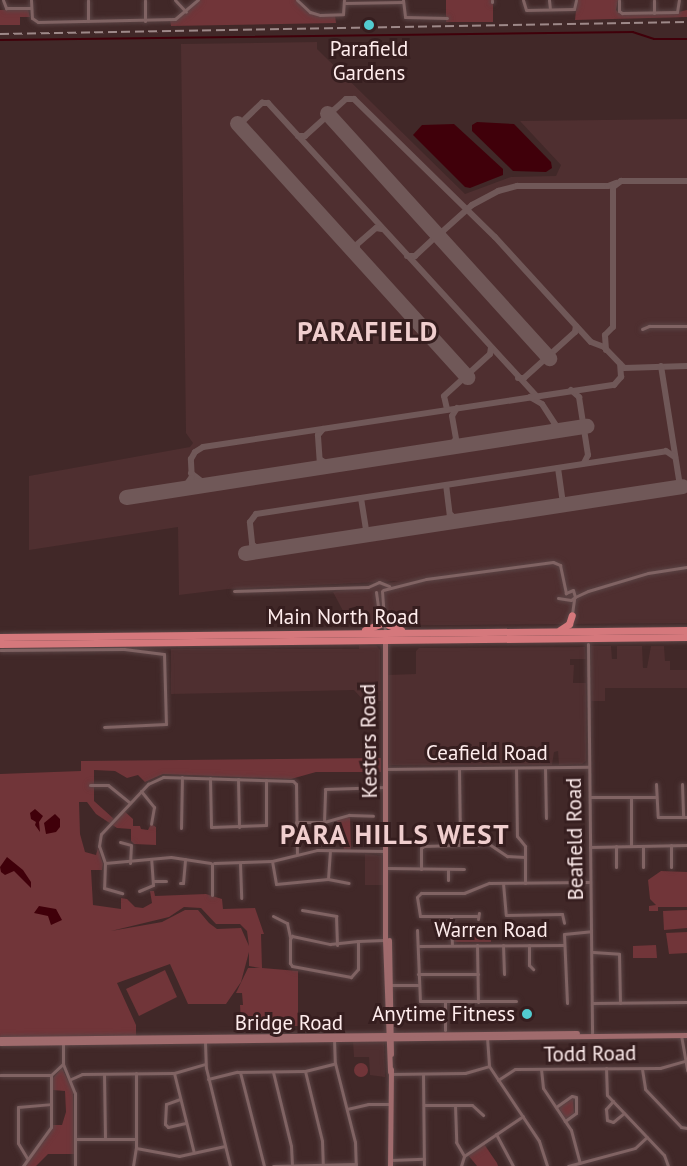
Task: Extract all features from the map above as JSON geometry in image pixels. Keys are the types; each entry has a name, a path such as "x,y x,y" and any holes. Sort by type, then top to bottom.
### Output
{"highway":[{"path":"384,615 389,625 404,632"},
{"path":"572,615 573,626 580,630"},
{"path":"557,631 567,626 572,615"},
{"path":"360,632 380,624"},
{"name":"Main North Road","path":"0,644 369,640 379,644 383,640 404,632 687,630"},
{"name":"Main North Road","path":"2,637 360,632 383,640 687,637"}],"main road":[{"name":"Kesters Road","path":"383,640 387,940 391,1036"},
{"name":"Kesters Road","path":"388,985 391,1027 390,1163"},
{"name":"Bridge Road","path":"0,1043 167,1038 684,1034"},
{"name":"Bridge Road","path":"0,1038 63,1040"}],"street":[{"path":"3,0 6,8 31,8"},
{"path":"31,0 31,16 36,22 175,19 198,0"},
{"path":"88,0 88,21"},
{"path":"145,0 145,21"},
{"path":"175,0 186,12"},
{"path":"523,0 523,8 526,10 574,9 576,0"},
{"path":"549,0 550,9"},
{"path":"619,0 618,10 621,13 678,11 679,0"},
{"path":"654,0 654,13"},
{"path":"300,1 317,15 343,14 344,2 403,1 405,17 447,18"},
{"path":"642,329 649,326 687,326"},
{"path":"358,587 376,591 426,579 553,562 560,565 572,615"},
{"path":"588,591 573,590 558,598 575,598 588,591 666,568 687,567"},
{"path":"563,578 573,590 575,598 572,615"},
{"path":"234,591 358,587 374,585 378,582 393,586"},
{"name":"Kesters Road","path":"382,584 383,640"},
{"name":"Kesters Road","path":"374,585 383,640"},
{"name":"Beafield Road","path":"588,644 589,882 593,952 592,1034"},
{"path":"0,650 124,649 164,654 166,724 104,727"},
{"name":"Ceafield Road","path":"386,769 589,767"},
{"path":"459,768 460,845"},
{"path":"516,768 517,836 525,846 525,883"},
{"path":"545,768 546,818"},
{"path":"181,828 182,777"},
{"path":"122,893 104,888 105,864 99,846 99,837 154,779 182,777 294,782 297,854"},
{"path":"210,778 210,827 266,825 266,780"},
{"path":"238,779 239,827"},
{"path":"656,783 658,817 685,817 682,784"},
{"path":"90,785 108,785 130,803"},
{"path":"324,822 325,789 386,787"},
{"path":"141,791 154,807 152,824"},
{"path":"590,797 656,797"},
{"path":"631,798 632,845"},
{"path":"296,822 324,822 349,815 373,816"},
{"path":"120,842 131,845 130,863"},
{"path":"421,869 421,848 424,846 489,844 507,856 525,857"},
{"path":"670,845 671,867"},
{"path":"590,848 687,845"},
{"path":"616,846 616,867"},
{"path":"643,846 643,867"},
{"path":"105,864 130,863 171,856 212,863 240,863 272,861 297,854 330,850 386,851"},
{"path":"328,879 330,850"},
{"path":"139,891 152,888 151,859"},
{"path":"180,884 183,883 185,859"},
{"path":"272,861 276,884 328,879 348,883"},
{"path":"616,861 621,862"},
{"path":"643,861 649,861"},
{"path":"212,863 212,896"},
{"path":"240,863 241,898"},
{"path":"386,868 464,869"},
{"path":"448,869 448,880"},
{"path":"153,881 166,881"},
{"path":"420,916 417,913 419,894 464,893 484,884 589,882"},
{"path":"504,883 506,915 562,914 564,923"},
{"path":"476,888 479,892"},
{"path":"302,910 336,916 337,945"},
{"path":"273,916 287,923 292,966 349,978 358,969 358,941"},
{"path":"420,916 478,916"},
{"path":"416,922 420,916"},
{"path":"451,917 452,945"},
{"path":"417,930 419,1003 516,1001"},
{"path":"567,1003 565,932 591,931"},
{"path":"290,937 337,945 358,941 387,940"},
{"path":"477,945 478,1002"},
{"path":"503,945 504,974"},
{"path":"529,945 529,965 533,969"},
{"name":"Warren Road","path":"418,946 564,945"},
{"path":"593,952 619,954 620,1003"},
{"path":"418,974 478,974"},
{"path":"388,985 418,985"},
{"path":"445,1002 445,1030"},
{"path":"592,1003 687,1002"},
{"path":"684,1034 684,1061 687,1070"},
{"path":"487,1036 489,1066 540,1141 547,1166"},
{"path":"273,1166 356,1165 355,1142 334,1063 334,1037"},
{"path":"205,1038 205,1064 230,1166"},
{"path":"63,1040 63,1064 75,1093 75,1166"},
{"name":"Todd Road","path":"498,1080 513,1070 662,1067 684,1061"},
{"path":"208,1078 240,1072 305,1071 334,1063"},
{"path":"0,1075 51,1075 63,1064"},
{"path":"71,1079 82,1074 174,1073 205,1064"},
{"path":"390,1073 465,1073 489,1066"},
{"path":"606,1068 606,1091 665,1156 668,1166"},
{"path":"642,1068 645,1089 680,1125 687,1128"},
{"path":"541,1069 543,1087 572,1133 580,1162"},
{"path":"305,1071 322,1141 323,1164"},
{"path":"240,1072 264,1166"},
{"path":"273,1072 291,1146 292,1164"},
{"path":"133,1166 136,1148 136,1073"},
{"path":"174,1073 194,1153"},
{"path":"104,1074 105,1139"},
{"path":"423,1074 424,1166"},
{"path":"23,1166 51,1127 51,1075"},
{"path":"556,1107 572,1096 576,1097 576,1112 565,1121"},
{"path":"180,1099 166,1104 165,1124 168,1127 186,1123"},
{"path":"613,1101 606,1109 608,1120 614,1122 624,1113"},
{"path":"27,1158 18,1143 18,1107 51,1104"},
{"path":"346,1109 368,1104 389,1104"},
{"path":"423,1105 475,1106 483,1115"},
{"path":"455,1105 456,1142 464,1156"},
{"path":"461,1166 464,1156 522,1116"},
{"path":"496,1134 513,1166"},
{"path":"567,1166 635,1148 647,1137"},
{"path":"76,1139 136,1138"},
{"path":"136,1148 177,1156 225,1146"},
{"path":"390,1163 424,1159"}],"shaded area":[{"path":"198,0 297,0 314,14 335,15 336,23 171,26 170,20 182,15"},
{"path":"446,0 493,0 493,22 446,22"},
{"path":"577,0 618,0 616,10 620,14 674,13 687,10 687,17 575,20"},
{"path":"28,9 30,17 20,17 20,25 0,25 0,10"},
{"path":"317,42 317,49 465,194 511,177 556,176 561,165 520,121 687,119 687,623 351,626 333,592 400,581 228,589 179,595 178,527 29,550 29,476 190,447 193,443 186,433 181,44"},
{"path":"477,122 514,124 551,162 552,168 546,172 513,171 472,131 472,125"},
{"path":"454,124 503,169 503,175 470,188 465,187 413,135 422,125"},
{"path":"359,645 377,646 380,650 381,701 364,701 354,690 171,694 171,649 359,649"},
{"path":"591,646 611,646 612,659 617,659 617,646 642,646 643,668 647,668 651,646 664,646 665,661 670,661 670,670 687,670 687,688 605,688 605,701 591,701"},
{"path":"585,647 586,659 570,659 570,665 574,665 573,683 586,683 586,761 582,764 559,765 558,751 554,752 552,765 389,765 388,675 416,674 416,651 419,648"},
{"path":"381,758 381,772 316,772 291,779 163,774 145,782 138,775 127,778 115,771 94,770 94,801 114,819 123,810 133,819 133,826 140,826 141,829 148,830 151,824 156,827 156,845 134,844 131,841 131,829 117,828 96,814 87,802 79,802 80,834 85,852 96,855 98,848 103,864 102,870 91,870 93,905 121,909 121,898 127,899 135,907 143,908 152,903 150,891 154,891 155,896 206,894 222,899 223,909 255,908 264,934 261,934 262,968 298,971 298,1026 246,1026 241,1023 242,993 236,993 248,968 260,968 249,966 249,952 241,982 226,1004 188,1004 170,964 117,983 136,1025 136,1036 0,1039 0,774 81,771 81,761","holes":["184,907 201,908 216,924 240,924 247,931 249,946 241,928 217,929 198,910 185,910 162,922 111,931 169,917"]},
{"path":"35,809 43,816 39,822 40,832 35,825 36,822 31,819 30,813"},
{"path":"55,814 60,819 60,827 56,832 46,834 44,823"},
{"path":"350,815 351,851 344,851 343,836 337,836 337,818"},
{"path":"365,854 382,856 383,885 365,885"},
{"path":"7,857 23,870 31,882 31,888 14,871 5,875 1,872 0,867"},
{"path":"661,871 687,872 687,907 658,907 658,911 649,911 649,906 656,905 650,899 648,880"},
{"path":"39,906 56,909 62,920 51,925 48,916 34,913"},
{"path":"687,910 687,928 664,930 663,911"},
{"path":"491,928 491,942 454,942 454,929"},
{"path":"687,932 687,953 669,954 666,933"},
{"path":"656,945 657,958 633,958 633,946"},
{"path":"165,970 177,997 139,1016 126,989"},
{"path":"384,1041 385,1077 370,1075 369,1057 354,1057 353,1042"},
{"path":"361,1063 366,1065 368,1070 366,1075 361,1077 356,1075 354,1070 356,1065"},
{"path":"62,1068 73,1091 74,1154 48,1154 36,1166 25,1166 25,1161 45,1140 53,1125 62,1125 66,1112 65,1091 53,1090 53,1078"},
{"path":"573,1098 574,1113 566,1119 559,1108"},
{"path":"484,1144 498,1166 477,1166 468,1155"}],"waterway":[{"path":"0,40 633,32 654,39 687,39"}],"taxiway":[{"path":"298,136 305,136 346,99 354,99 495,237 591,342 604,347 624,368 687,366"},
{"path":"248,136 242,128 242,122 262,103 268,103 536,395"},
{"path":"333,110 332,117 341,128"},
{"path":"606,350 605,335 613,327 613,187 621,181 687,181"},
{"path":"450,249 442,238 443,231 472,205 498,191 517,186 608,186 616,183"},
{"path":"407,256 415,256 434,238 434,232 427,223"},
{"path":"341,237 354,247 376,228 382,229"},
{"path":"357,246 356,253 364,263"},
{"path":"518,378 524,378 575,332 576,326"},
{"path":"538,346 546,353 552,353"},
{"path":"447,409 444,396 490,354 491,348"},
{"path":"192,481 191,459 195,452 203,447 614,385 621,377 620,364"},
{"path":"456,365 463,373 462,379"},
{"path":"661,366 680,486"},
{"path":"571,390 579,397 588,455 584,463"},
{"path":"527,435 549,431 555,424 542,404 530,397"},
{"path":"457,408 452,416 457,443 487,442"},
{"path":"557,431 577,427 583,421"},
{"path":"292,472 320,465 318,435 323,429"},
{"path":"424,451 450,447 455,440"},
{"path":"253,552 250,522 256,514 666,451 675,457"},
{"path":"321,460 329,465 353,462"},
{"path":"558,468 563,504"},
{"path":"191,473 204,483 231,481"},
{"path":"159,492 184,488 191,478"},
{"path":"433,524 445,522 450,517 446,485"},
{"path":"361,498 367,534"},
{"path":"450,514 457,520 469,519"},
{"path":"252,544 259,550 276,549"}],"runway":[{"path":"327,113 549,358"},
{"path":"237,123 467,377"},
{"path":"126,497 587,426"},
{"path":"245,553 682,486"}],"railway":[{"path":"0,34 687,22"}],"place":[{"name":"Parafield Gardens","path":"369,25"},
{"name":"Anytime Fitness","path":"527,1014"}],"district":[{"name":"PARAFIELD","path":"368,332"},
{"name":"PARA HILLS WEST","path":"395,835"}]}
